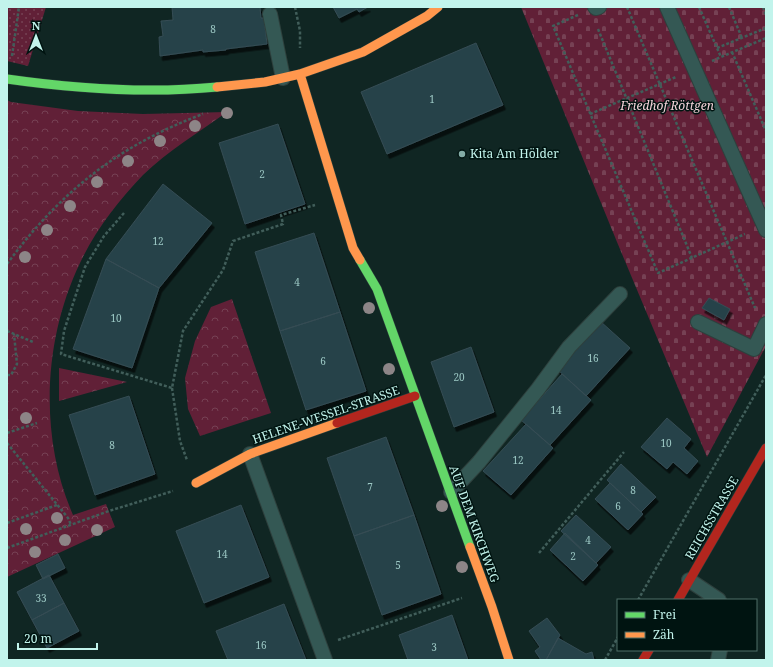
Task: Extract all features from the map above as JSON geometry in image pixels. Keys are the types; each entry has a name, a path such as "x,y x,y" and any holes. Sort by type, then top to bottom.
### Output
{"street":[{"path":"7,79 54,86 104,90 160,90 265,82 300,74 363,52 427,16 438,7"},
{"name":"HELENE-WESSEL-STRASSE","path":"196,484 250,454 415,396 377,289 353,248 300,74"},
{"name":"AUF DEM KIRCHWEG","path":"415,396 486,590 509,660"},
{"name":"REICHSSTRASSE","path":"679,599 766,448"},
{"path":"643,660 648,651"}],"lane":[{"path":"667,7 765,228"},
{"path":"270,14 283,78"},
{"path":"450,492 480,462 569,347 620,294"},
{"path":"698,322 754,349 765,326"},
{"path":"250,454 325,660"},
{"path":"689,580 718,599"}],"path":[{"path":"7,79 19,7"},
{"path":"295,7 300,31 300,74"},
{"path":"627,7 765,326"},
{"path":"699,7 721,57"},
{"path":"729,7 742,38"},
{"path":"763,7 766,15"},
{"path":"692,258 626,98 595,8 553,26 658,273 692,258 728,242 765,228"},
{"path":"717,48 766,28"},
{"path":"590,114 766,38"},
{"path":"732,52 766,130"},
{"path":"7,264 35,229 83,181 116,157 148,138 208,112 214,87"},
{"path":"7,548 109,511 196,484 180,441 172,388 183,331 223,270 233,241 283,224 281,215 305,209"},
{"path":"124,213 104,236 85,267 64,331 61,354 172,388"},
{"path":"7,331 33,342"},
{"path":"7,376 11,375 17,364 14,334"},
{"path":"639,599 766,375"},
{"path":"7,433 37,423"},
{"path":"7,443 68,518 71,526"},
{"path":"539,553 624,452"},
{"path":"7,523 57,505"},
{"path":"320,646 486,590"},
{"path":"605,660 617,639"}],"green space":[{"path":"7,7 46,7 28,66 7,61"},
{"name":"Friedhof Röttgen","path":"521,7 766,7 766,346 707,457 617,242"},
{"path":"7,100 11,102 78,111 143,114 227,112 153,166 143,175 116,206 93,239 80,263 68,293 59,324 53,356 50,389 51,421 55,454 62,485 73,515 106,504 115,527 7,577"},
{"path":"232,299 271,413 200,436 188,409 185,378 195,341 211,307"},
{"path":"59,368 127,382 59,401"}],"building":[{"path":"172,7 260,7 261,18 264,18 267,44 226,50 203,52 203,50 160,56 159,37 163,36 161,21 173,20"},
{"path":"333,7 368,7 359,12 357,9 339,18"},
{"path":"476,43 503,105 387,154 361,92"},
{"path":"278,124 305,204 245,224 219,143"},
{"path":"163,184 212,223 159,288 106,259"},
{"path":"314,233 340,312 280,331 255,252"},
{"path":"106,259 159,288 132,368 73,349"},
{"path":"709,298 730,309 724,320 702,308"},
{"path":"340,312 366,391 306,410 280,331"},
{"path":"600,321 630,348 586,396 556,368"},
{"path":"471,347 494,412 454,427 431,362"},
{"path":"562,374 591,400 550,445 521,420"},
{"path":"129,396 155,474 95,495 69,415"},
{"path":"667,418 691,439 684,448 698,461 687,474 673,462 667,469 641,447"},
{"path":"526,424 553,448 511,495 483,471"},
{"path":"386,437 414,515 354,536 327,458"},
{"path":"621,464 656,497 641,512 607,480"},
{"path":"610,483 643,514 628,530 595,499"},
{"path":"241,505 269,577 204,603 176,531"},
{"path":"414,515 441,594 382,615 354,536"},
{"path":"576,515 611,547 596,563 561,531"},
{"path":"565,533 598,565 583,581 550,550"},
{"path":"58,554 65,568 43,579 36,565"},
{"path":"49,575 64,603 32,620 17,592"},
{"path":"64,603 79,631 47,648 32,620"},
{"path":"284,604 306,660 228,660 216,631"},
{"path":"452,615 468,660 408,660 399,635"},
{"path":"547,618 560,635 546,660 541,660 535,651 540,647 529,631"},
{"path":"558,638 586,654 592,652 594,660 546,660"}],"traffic: fast":[{"path":"7,79 85,88 164,90 217,87"},
{"path":"360,260 377,289 470,547"}],"traffic: slow":[{"path":"217,87 265,82 300,74 363,52 427,16 438,7"},
{"path":"300,74 353,248 360,260"},
{"path":"196,483 250,454 337,423"},
{"path":"470,547 492,607 509,660"}],"traffic: jam":[{"path":"337,423 415,396"},
{"path":"679,599 766,448"},
{"path":"643,660 648,651"}],"place":[{"name":"Kita Am Hölder","path":"462,154"}]}
